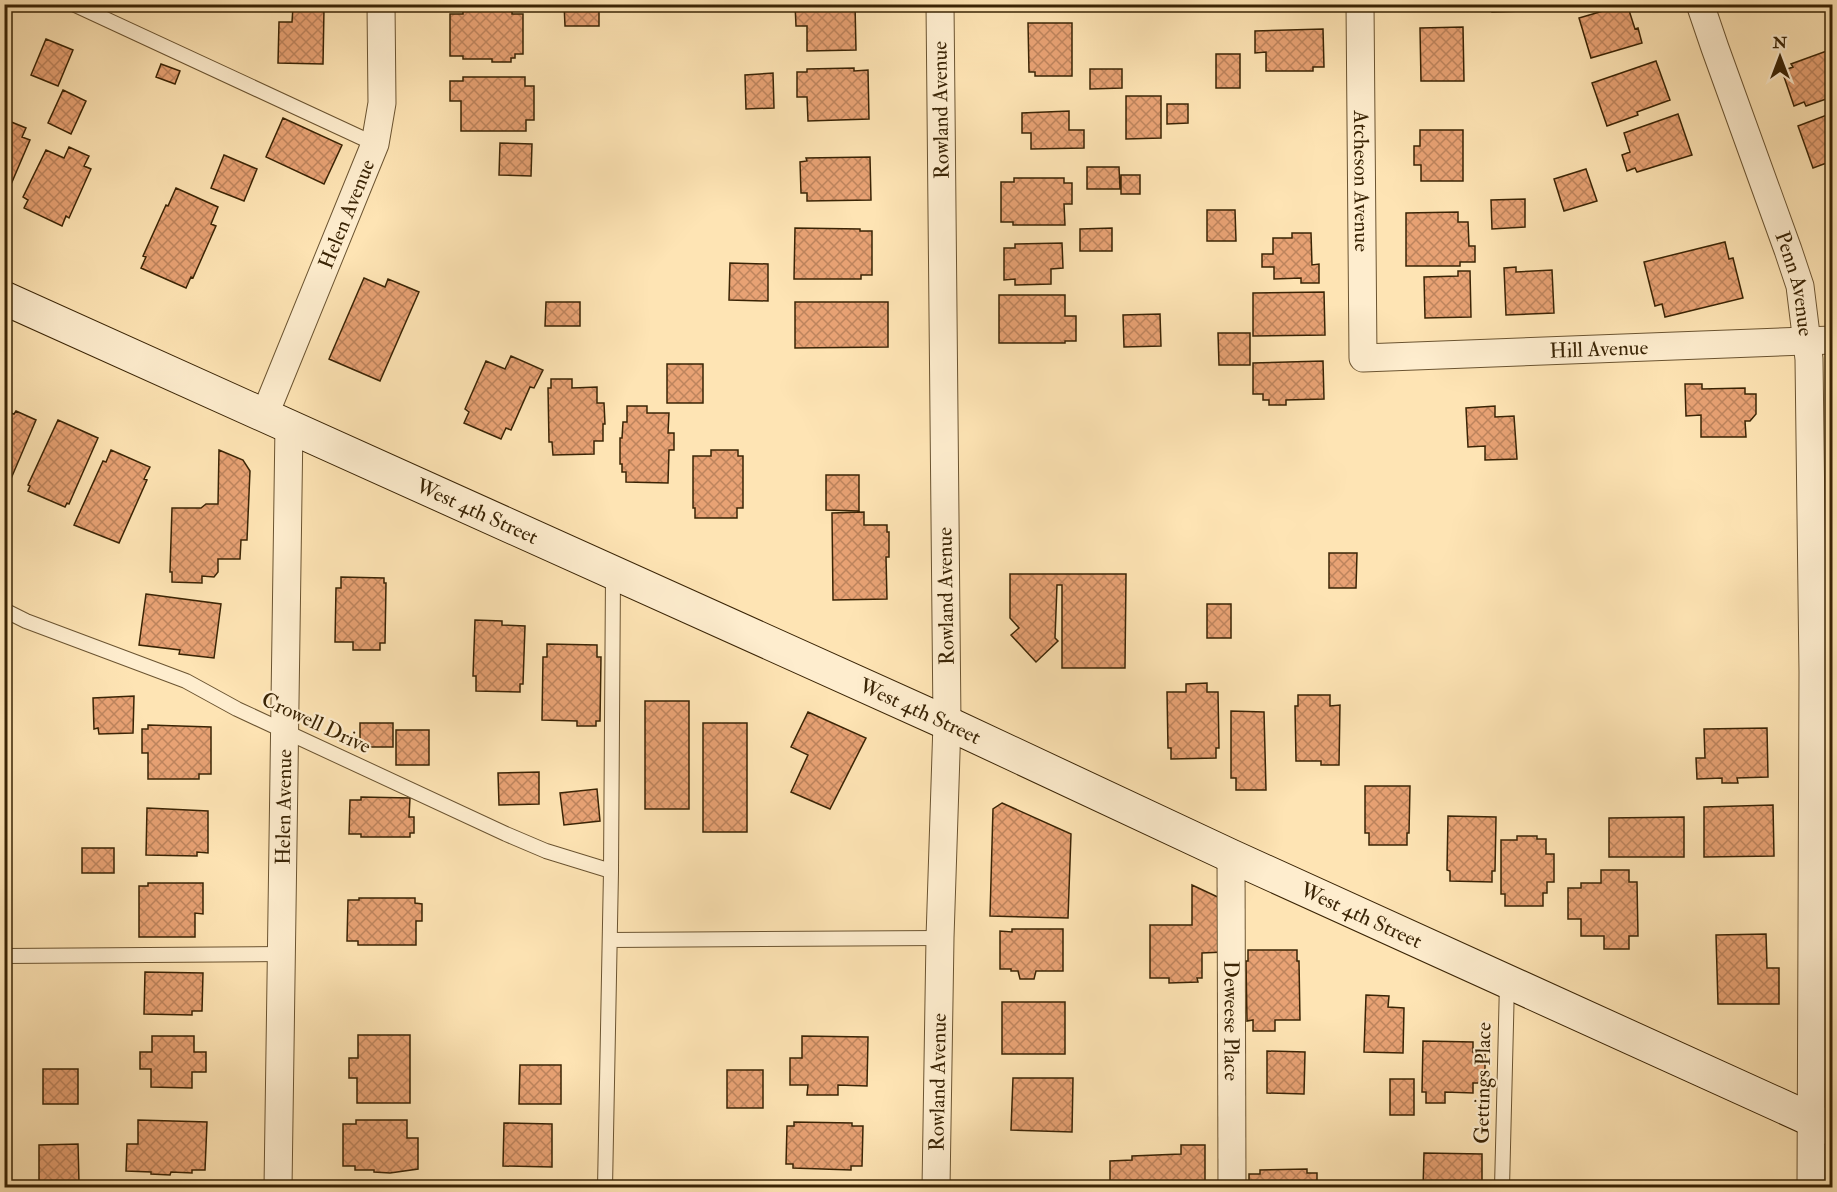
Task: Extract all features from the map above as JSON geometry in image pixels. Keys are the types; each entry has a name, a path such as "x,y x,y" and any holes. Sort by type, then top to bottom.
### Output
{"main road":[{"name":"West 4th Street","path":"4,298 947,723 1230,855 1823,1124"}],"street":[{"name":"Helen Avenue","path":"278,1188 285,730 277,420 375,144 382,103 381,4"},
{"name":"Rowland Avenue","path":"936,1188 940,938 947,723 940,4"},
{"name":"Atcheson Avenue","path":"1360,4 1363,358"},
{"name":"Penn Avenue","path":"1700,4 1820,341 1809,359 1823,673 1823,1124 1811,1188"},
{"name":"Hill Avenue","path":"1363,358 1820,341"},
{"name":"Deweese Place","path":"1230,855 1232,1188"}],"lane":[{"path":"73,4 375,144"},
{"path":"605,1188 611,871 613,572"},
{"name":"Crowell Drive","path":"5,613 186,681 237,709 506,834 546,851 611,871"},
{"path":"609,940 940,938"},
{"path":"4,956 282,954"},
{"name":"Gettings Place","path":"1502,1188 1507,979"}],"building":[{"path":"564,4 599,4 599,26 565,26"},
{"path":"753,4 786,4 786,9 753,9"},
{"path":"795,4 855,4 856,50 807,51 807,26 796,26"},
{"path":"1018,4 1100,4 1100,7 1030,9 1030,6 1018,7"},
{"path":"1177,4 1212,4 1212,10 1177,10"},
{"path":"1492,4 1523,4 1523,11 1492,12"},
{"path":"1627,4 1642,43 1591,58 1579,18"},
{"path":"293,7 324,9 323,64 278,63 279,22 292,22"},
{"path":"463,10 512,10 512,14 523,14 523,54 515,54 511,62 492,62 492,59 463,59 463,56 450,56 450,14 463,14"},
{"path":"1028,23 1072,23 1072,76 1035,76 1035,72 1029,72"},
{"path":"1463,27 1464,81 1421,81 1420,28"},
{"path":"1323,29 1324,67 1313,67 1313,71 1266,71 1266,52 1255,53 1255,31"},
{"path":"46,39 73,50 58,86 31,75"},
{"path":"1832,49 1832,97 1806,106 1804,102 1794,106 1782,71 1793,67 1791,64"},
{"path":"1216,54 1240,54 1240,88 1216,88"},
{"path":"1656,61 1670,100 1607,126 1592,83"},
{"path":"161,64 180,71 175,84 156,77"},
{"path":"854,68 854,71 868,70 869,119 808,121 807,97 797,97 797,72 807,72 807,69"},
{"path":"1090,69 1122,69 1122,88 1090,89"},
{"path":"773,73 774,108 746,109 745,75"},
{"path":"463,77 525,77 525,86 534,86 534,120 526,120 526,131 461,131 461,101 450,101 450,81 463,81"},
{"path":"63,90 86,101 71,134 48,123"},
{"path":"1126,96 1161,96 1161,138 1126,139"},
{"path":"1167,104 1188,104 1188,123 1167,124"},
{"path":"1069,111 1069,130 1084,130 1084,148 1031,149 1031,133 1022,133 1022,113"},
{"path":"1832,113 1832,161 1813,168 1798,126"},
{"path":"1678,114 1692,155 1637,172 1635,168 1627,171 1622,155 1630,152 1624,133"},
{"path":"283,118 342,145 324,184 266,157"},
{"path":"4,119 26,128 22,137 30,140 9,189 4,187"},
{"path":"1420,130 1463,130 1463,181 1421,181 1421,165 1414,165 1414,146 1420,146"},
{"path":"500,143 532,144 531,176 499,175"},
{"path":"69,147 89,156 84,166 91,169 69,218 66,216 62,226 24,208 28,200 23,197 46,150 64,158"},
{"path":"224,155 257,169 244,201 211,188"},
{"path":"870,157 871,200 807,201 807,193 801,193 800,162 807,161 806,158"},
{"path":"1087,167 1119,167 1120,189 1087,189"},
{"path":"1586,169 1597,201 1564,211 1554,179"},
{"path":"1121,175 1140,175 1140,194 1121,194"},
{"path":"1014,178 1064,178 1064,183 1072,183 1072,204 1064,204 1065,225 1013,225 1013,222 1001,222 1001,182 1014,182"},
{"path":"176,188 218,207 211,224 216,226 193,278 191,277 186,288 141,268 146,257 143,256"},
{"path":"1525,199 1525,227 1492,229 1491,200"},
{"path":"1207,210 1235,210 1236,241 1207,241"},
{"path":"1458,212 1458,222 1468,222 1469,246 1475,246 1475,262 1460,262 1460,266 1406,266 1406,213"},
{"path":"795,228 872,231 872,275 861,275 861,279 794,279"},
{"path":"1112,228 1112,251 1080,251 1080,229"},
{"path":"1292,233 1311,233 1312,265 1319,264 1319,283 1301,283 1301,278 1274,279 1274,267 1262,267 1262,254 1273,254 1273,238 1292,238"},
{"path":"1725,242 1729,259 1733,258 1743,298 1665,317 1662,304 1655,306 1644,262"},
{"path":"1062,243 1063,268 1051,269 1051,284 1015,285 1015,279 1004,280 1004,248 1015,248 1015,244"},
{"path":"730,263 768,264 768,301 729,300"},
{"path":"1516,267 1516,272 1552,270 1554,313 1506,315 1504,268"},
{"path":"1458,271 1470,271 1471,317 1425,318 1424,277 1458,276"},
{"path":"364,278 385,287 388,279 419,292 380,381 329,359"},
{"path":"1324,292 1325,335 1253,336 1253,293"},
{"path":"999,295 1065,295 1065,316 1076,316 1076,341 999,343"},
{"path":"546,302 580,302 580,326 545,326"},
{"path":"795,302 888,302 888,347 795,348"},
{"path":"1160,314 1161,346 1124,347 1123,315"},
{"path":"1218,333 1250,333 1250,365 1219,365"},
{"path":"511,356 543,370 534,388 530,387 511,430 506,428 501,439 464,423 469,412 465,409 486,361 505,369"},
{"path":"1323,361 1324,399 1286,400 1286,405 1269,405 1269,400 1263,400 1263,394 1253,394 1253,363"},
{"path":"667,364 703,364 703,403 667,403"},
{"path":"551,379 572,379 572,388 597,387 597,403 604,403 605,424 603,424 603,441 594,441 594,454 553,455 552,442 549,442 548,388 551,388"},
{"path":"1685,384 1702,384 1702,389 1745,388 1745,394 1756,394 1756,414 1750,421 1745,421 1746,437 1701,437 1701,415 1686,416"},
{"path":"627,406 647,406 647,413 669,413 668,433 674,433 674,450 669,450 668,483 626,482 626,472 622,472 622,464 620,464 620,438 622,438 623,422 627,422"},
{"path":"1495,406 1495,417 1514,416 1517,459 1485,460 1485,446 1468,447 1466,408"},
{"path":"4,411 14,414 16,411 36,420 10,481 4,478"},
{"path":"58,420 98,438 69,504 67,503 65,507 28,491 30,486 28,485"},
{"path":"111,450 150,467 144,479 147,480 119,543 74,525 103,461 106,462"},
{"path":"219,450 243,460 250,471 247,540 241,540 240,559 218,559 218,572 214,577 202,576 202,583 172,582 172,572 170,572 172,508 201,508 206,504 218,504"},
{"path":"711,450 738,450 738,456 743,456 743,508 737,508 737,518 695,518 693,456 711,456"},
{"path":"826,475 859,475 859,511 826,510"},
{"path":"864,512 864,525 887,525 887,532 889,532 889,557 886,557 887,599 833,600 832,513"},
{"path":"1329,553 1357,553 1356,588 1329,588"},
{"path":"1010,574 1126,574 1125,668 1062,668 1062,585 1057,585 1055,638 1058,641 1036,662 1011,635 1019,628 1010,618"},
{"path":"341,577 384,578 384,583 386,583 385,643 380,643 380,650 353,650 353,642 335,642 336,588 341,588"},
{"path":"146,594 221,604 214,658 179,654 180,650 139,645"},
{"path":"1207,604 1231,604 1231,638 1207,638"},
{"path":"475,620 502,621 502,625 525,626 523,684 520,684 520,692 476,691 476,676 473,676"},
{"path":"547,644 597,645 597,657 601,657 600,721 596,721 596,726 577,726 577,721 542,720 543,657 547,657"},
{"path":"1207,683 1207,692 1218,692 1219,748 1216,748 1216,758 1171,759 1171,748 1168,748 1167,692 1186,692 1186,684"},
{"path":"1298,695 1330,695 1330,706 1340,705 1339,765 1321,765 1321,761 1296,761 1295,706 1298,706"},
{"path":"134,696 133,733 99,734 98,728 94,729 93,698"},
{"path":"645,701 689,701 689,809 645,809"},
{"path":"1231,711 1264,712 1266,790 1236,790 1236,778 1231,778"},
{"path":"808,712 866,738 830,809 791,792 808,755 791,747"},
{"path":"360,723 393,723 393,747 360,747"},
{"path":"703,723 747,723 747,832 703,832"},
{"path":"148,725 211,727 211,774 199,774 199,779 148,779 148,753 142,753 142,729 148,729"},
{"path":"1767,728 1768,777 1737,778 1738,783 1722,783 1722,778 1697,779 1696,758 1705,758 1704,729"},
{"path":"396,730 429,730 429,765 396,765"},
{"path":"539,772 539,804 499,805 498,773"},
{"path":"1365,786 1410,786 1407,845 1369,845 1369,833 1365,833"},
{"path":"597,789 600,821 564,825 560,793"},
{"path":"361,797 410,798 409,817 414,817 414,833 410,833 410,837 361,837 361,834 349,834 350,800 361,800"},
{"path":"1002,803 1071,834 1068,918 990,916 993,809"},
{"path":"1773,805 1774,856 1704,857 1704,807"},
{"path":"147,808 208,811 208,853 197,852 197,856 146,855"},
{"path":"1448,816 1496,817 1495,871 1492,871 1492,882 1450,881 1450,871 1447,870"},
{"path":"1684,817 1684,857 1609,857 1609,818"},
{"path":"1517,836 1537,836 1537,839 1546,839 1546,854 1554,854 1554,882 1547,882 1547,893 1543,893 1543,906 1505,906 1505,894 1501,894 1501,840 1517,840"},
{"path":"82,848 114,848 114,873 82,873"},
{"path":"1601,870 1629,870 1629,882 1637,882 1638,936 1629,936 1629,949 1604,949 1604,936 1581,936 1581,919 1568,919 1568,888 1581,888 1581,883 1601,883"},
{"path":"148,883 203,883 203,914 195,913 195,937 139,937 139,886 148,886"},
{"path":"1192,885 1222,899 1224,952 1202,953 1202,978 1197,978 1198,982 1169,983 1169,978 1150,978 1150,925 1192,925"},
{"path":"359,898 415,898 415,903 422,904 422,921 416,921 416,945 358,945 358,941 347,941 348,900 359,900"},
{"path":"1012,929 1063,929 1063,971 1036,971 1034,979 1020,979 1018,971 1000,969 1000,931 1012,932"},
{"path":"1766,934 1767,968 1779,968 1779,1004 1718,1004 1716,935"},
{"path":"1248,950 1297,950 1300,1020 1275,1020 1275,1031 1253,1031 1253,1020 1247,1021 1246,961 1248,961"},
{"path":"145,972 203,973 202,1011 192,1011 192,1015 144,1014"},
{"path":"1366,995 1389,996 1388,1007 1404,1008 1403,1053 1364,1052"},
{"path":"1002,1002 1065,1002 1065,1054 1002,1054"},
{"path":"358,1035 410,1035 410,1103 357,1103 357,1078 349,1078 349,1058 358,1058"},
{"path":"152,1036 194,1036 194,1052 206,1052 206,1072 192,1072 192,1088 151,1087 151,1069 140,1069 140,1052 152,1052"},
{"path":"802,1036 868,1037 867,1086 838,1085 838,1095 807,1095 808,1085 790,1085 790,1058 802,1058"},
{"path":"1423,1041 1473,1042 1473,1052 1485,1052 1485,1083 1473,1083 1473,1093 1445,1092 1445,1103 1426,1103 1426,1092 1422,1092"},
{"path":"1267,1051 1305,1052 1304,1094 1267,1093"},
{"path":"520,1065 561,1065 561,1104 519,1104"},
{"path":"43,1069 78,1069 78,1104 43,1104"},
{"path":"727,1070 763,1070 763,1108 727,1108"},
{"path":"1013,1078 1073,1078 1072,1132 1011,1130"},
{"path":"1390,1079 1414,1079 1414,1115 1390,1115"},
{"path":"138,1120 207,1122 205,1170 192,1170 192,1173 171,1172 170,1175 126,1171 127,1144 138,1144"},
{"path":"356,1120 407,1120 407,1138 418,1138 418,1169 390,1173 355,1170 355,1166 343,1166 343,1124 356,1124"},
{"path":"794,1122 852,1123 852,1126 863,1126 862,1166 851,1166 851,1170 793,1168 793,1164 786,1164 787,1126 794,1126"},
{"path":"504,1123 552,1124 552,1167 503,1166"},
{"path":"78,1144 79,1183 39,1184 39,1145"},
{"path":"1181,1145 1205,1145 1205,1188 1110,1188 1110,1161 1132,1160 1132,1156 1181,1154"},
{"path":"1424,1153 1482,1154 1482,1188 1423,1188"},
{"path":"1307,1169 1307,1173 1317,1173 1317,1188 1249,1188 1249,1174 1260,1174 1260,1170"}]}
